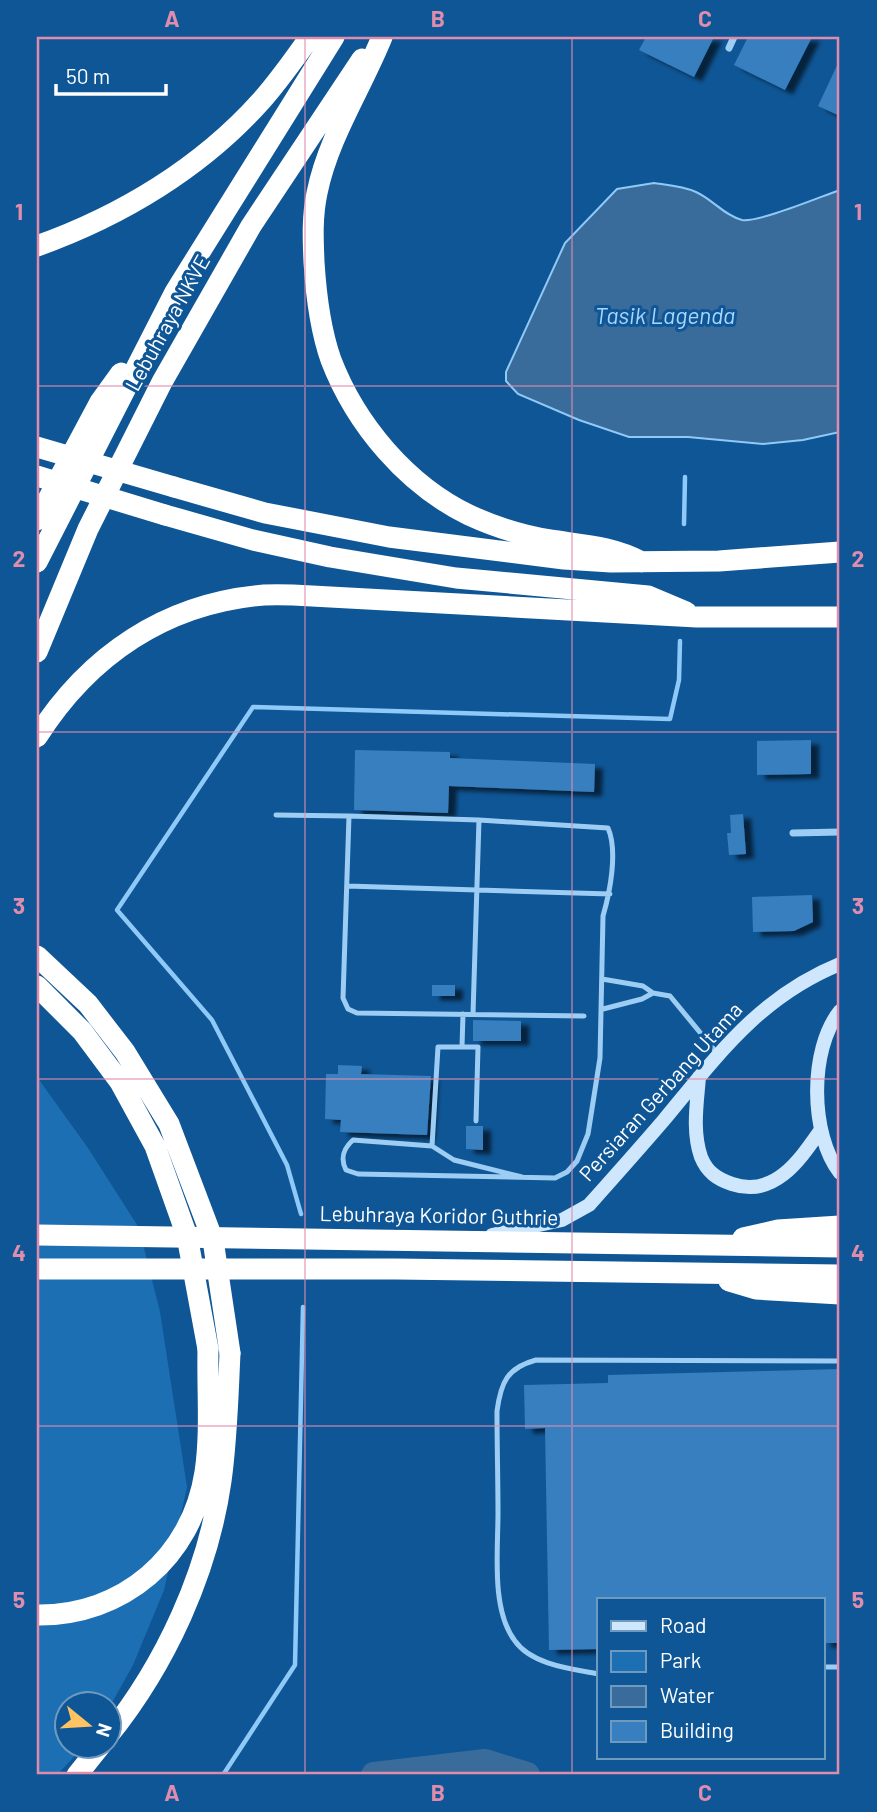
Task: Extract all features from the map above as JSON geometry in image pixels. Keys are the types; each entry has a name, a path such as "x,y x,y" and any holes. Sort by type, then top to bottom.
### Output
{"highway":[{"path":"37,246 94,223 135,202 214,146 261,101 310,37"},
{"name":"Lebuhraya NKVE","path":"37,562 175,292 334,37"},
{"name":"Lebuhraya NKVE","path":"37,652 88,529 162,382 251,226 376,37"},
{"path":"382,37 327,156 317,193 313,228 316,297 331,360 354,409 393,459 427,490 450,505 472,516 527,535 599,545 624,552 642,562"},
{"path":"37,520 100,402 175,292"},
{"path":"37,447 265,513 389,537 564,559 642,562 719,561 840,552"},
{"path":"37,476 253,540 394,569 456,578 648,596 697,617"},
{"path":"37,737 63,698 114,650 165,621 190,611 240,598 266,595 312,596 697,617 840,617"},
{"path":"37,956 88,1003 125,1052 169,1124 212,1240 230,1353 221,1482 196,1579 163,1655 122,1719"},
{"path":"37,986 82,1031 105,1061 120,1082 155,1146 187,1236 208,1349 205,1470 194,1514 169,1558 123,1594 72,1612 37,1615"},
{"path":"728,1245 748,1235 840,1226"},
{"name":"Lebuhraya Koridor Guthrie","path":"37,1236 840,1247"},
{"path":"37,1269 396,1269 840,1275"},
{"path":"714,1274 757,1289 840,1294"},
{"path":"77,1775 90,1759"}],"main road":[{"name":"Persiaran Gerbang Utama","path":"467,1241 562,1220 589,1205 743,1026 812,976 840,964"},
{"path":"840,1011 828,1035 820,1063 818,1086 820,1131 828,1156 840,1173"},
{"path":"699,1076 696,1138 708,1170 719,1180 752,1187 768,1184 795,1165 820,1131"}],"street":[{"path":"729,48 734,37"},
{"path":"793,833 840,832"}],"lane":[{"path":"276,815 479,820 608,828 613,838 610,894 603,916 600,1058 588,1134 578,1161 567,1172 555,1178 358,1174 346,1170 342,1162 343,1154 352,1140 432,1146 454,1160 522,1177"},
{"path":"349,817 343,998 348,1009 357,1013 584,1016"},
{"path":"473,1014 479,820"},
{"path":"347,886 610,894"},
{"path":"603,979 643,986 653,993 670,996 718,1055"},
{"path":"603,1009 642,999 653,993"},
{"path":"462,1047 463,1014"},
{"path":"432,1146 438,1047 478,1047 477,1121"},
{"path":"597,1674 564,1667 537,1657 515,1642 505,1623 498,1590 497,1411 507,1376 520,1365 536,1360 840,1361"}],"green space":[{"path":"37,1077 88,1148 139,1228 160,1312 187,1487 164,1590 133,1665 120,1689 52,1689 52,1759 72,1759 57,1775 37,1775"}],"water":[{"name":"Tasik Lagenda","path":"654,183 696,192 742,220 775,213 840,190 840,432 803,440 763,444 688,437 629,437 579,420 518,394 506,381 506,372 565,243 617,189"}],"building":[{"path":"646,37 714,37 694,77 639,50"},
{"path":"748,37 812,37 785,90 734,65"},
{"path":"840,59 840,116 818,106"},
{"path":"811,740 811,774 757,775 757,741"},
{"path":"355,750 450,752 450,758 595,764 594,792 449,786 448,813 354,810"},
{"path":"743,814 746,854 729,855 727,833 731,833 730,815"},
{"path":"812,895 813,922 794,931 753,932 752,897"},
{"path":"432,985 455,985 455,996 432,996"},
{"path":"473,1020 521,1021 521,1041 473,1041"},
{"path":"338,1065 362,1066 361,1074 431,1076 427,1135 340,1132 341,1120 325,1119 326,1074 338,1074"},
{"path":"466,1126 483,1126 483,1150 466,1149"},
{"path":"840,1369 840,1643 824,1643 824,1598 597,1598 597,1649 549,1650 545,1428 525,1429 524,1385 608,1383 608,1375"}],"waterway":[{"path":"684,524 685,477"},
{"path":"301,1214 287,1165 212,1020 117,910 253,707 670,719 679,680 680,641"},
{"path":"223,1775 295,1665 303,1307"},
{"path":"374,1775 485,1762 527,1775"}]}
